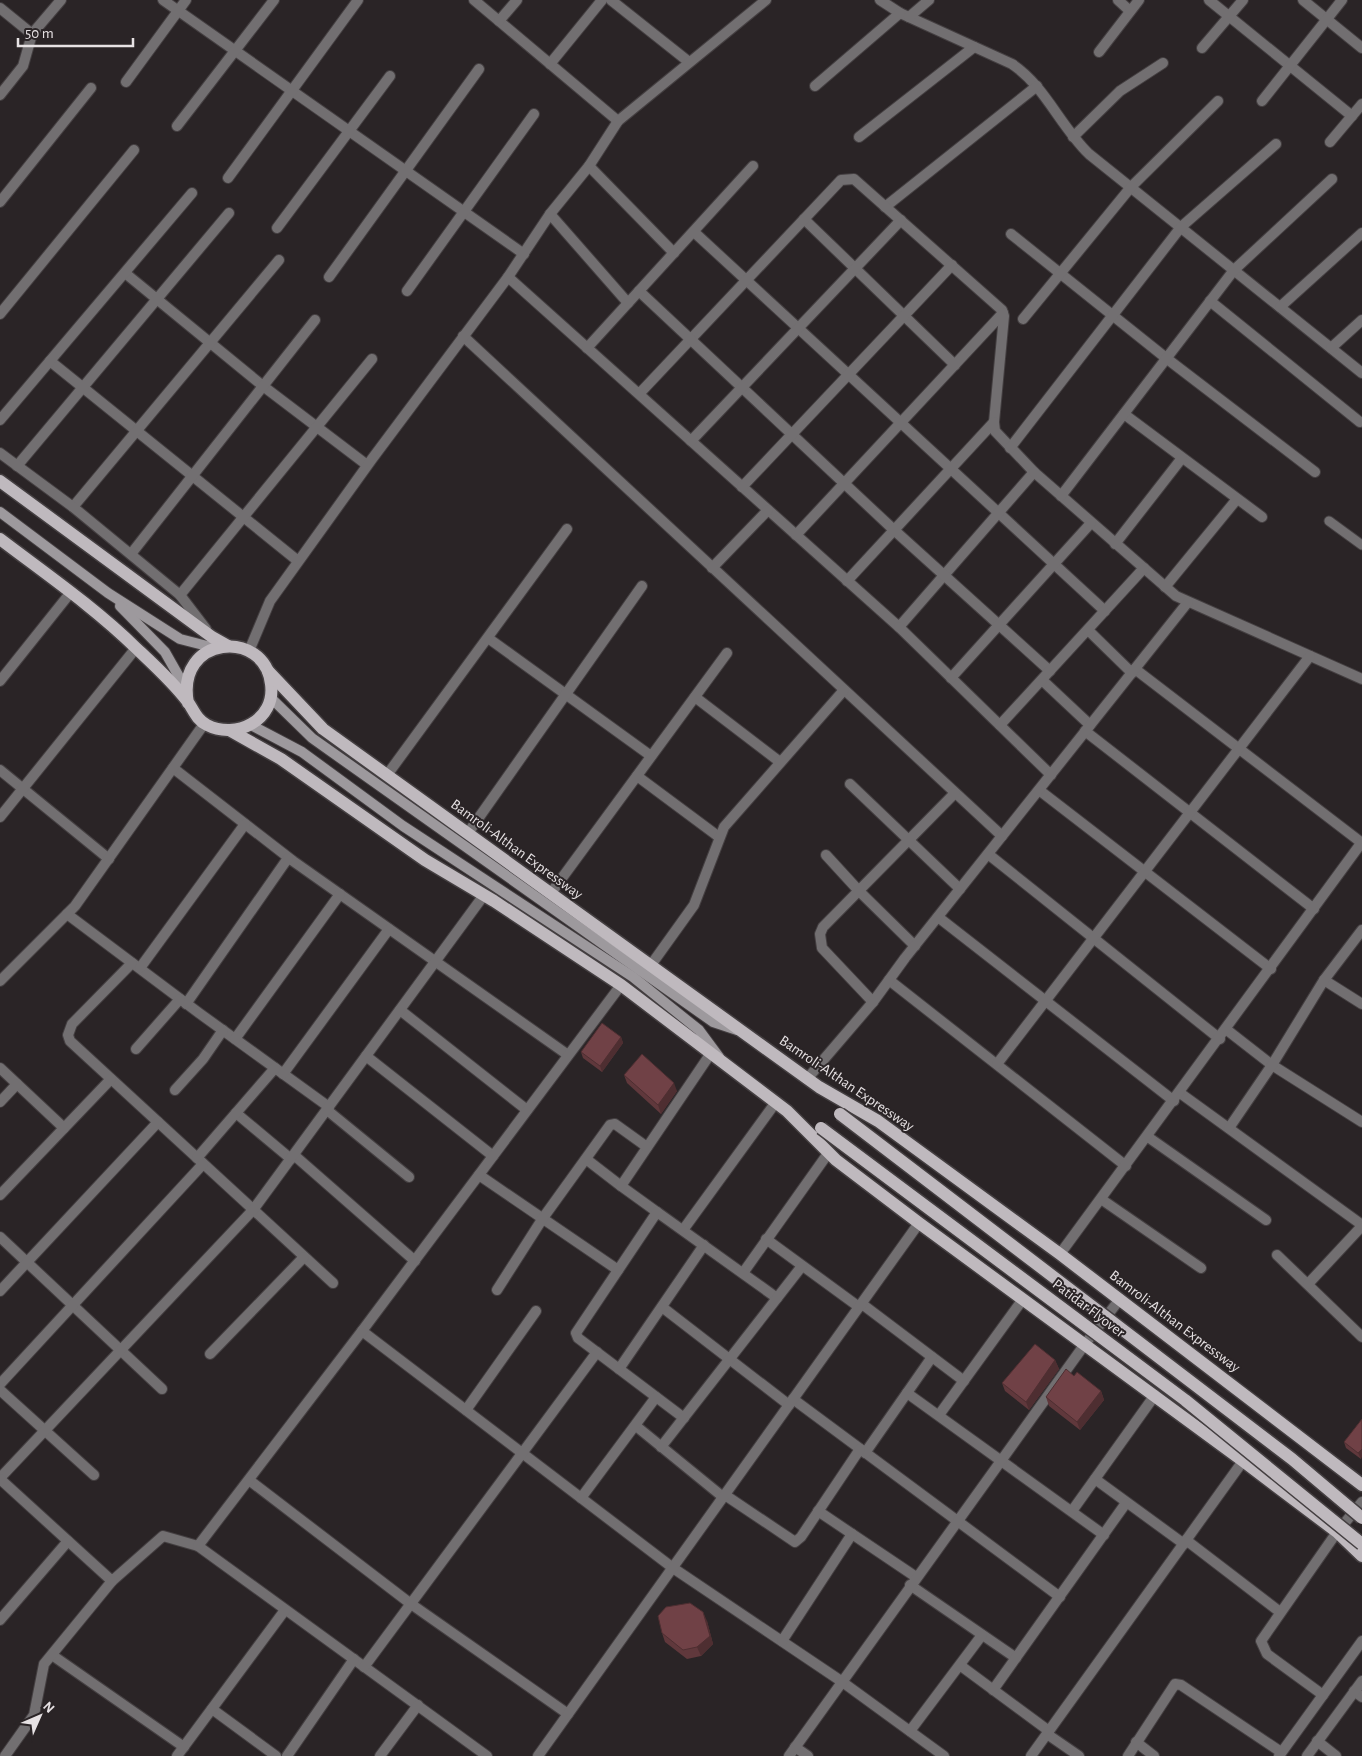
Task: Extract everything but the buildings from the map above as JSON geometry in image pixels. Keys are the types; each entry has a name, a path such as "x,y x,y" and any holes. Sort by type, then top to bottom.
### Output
{"main road":[{"path":"0,481 213,642"},
{"path":"0,512 108,593 180,639 213,642 249,651 260,659 268,671 272,684 271,698 265,711 251,725 231,731 217,730 204,724 194,714 188,702 136,648 71,592 1,542"},
{"path":"108,593 165,652 186,689"},
{"path":"188,702 186,689 188,676 194,664 213,642"},
{"name":"Bamroli-Althan Expressway","path":"268,671 323,729 807,1079 878,1121 1060,1254 1362,1484"},
{"path":"271,698 312,738 712,1022 743,1031"},
{"path":"251,725 302,752 404,826 633,977 699,1030 723,1062"},
{"path":"231,731 281,759 425,860 484,895 620,985 776,1102 828,1152 919,1223 1243,1461 1337,1532 1362,1556"},
{"name":"Patidar Flyover","path":"819,1087 840,1114 1292,1459 1362,1518"},
{"name":"Patidar Flyover","path":"787,1111 821,1128 1174,1392 1362,1544"}],"street":[{"path":"0,94 23,66 32,34 61,0"},
{"path":"164,0 524,254"},
{"path":"126,82 186,0"},
{"path":"177,126 274,0"},
{"path":"228,178 293,92 358,0"},
{"path":"474,0 618,122"},
{"path":"499,21 517,0"},
{"path":"550,64 602,0"},
{"path":"611,0 689,62"},
{"path":"249,651 270,601 367,465 508,277 550,214 589,166 618,122 766,0"},
{"path":"880,0 904,15 1012,64 1024,72 1072,137 1089,154 1362,373"},
{"path":"815,86 904,15 929,0"},
{"path":"1118,0 1130,11"},
{"path":"1098,52 1139,0"},
{"path":"1209,0 1352,116"},
{"path":"1202,48 1243,0"},
{"path":"1302,0 1362,48"},
{"path":"1262,100 1342,0"},
{"path":"0,8 32,34"},
{"path":"859,137 974,47"},
{"path":"1072,137 1120,91 1163,63"},
{"path":"329,277 480,69"},
{"path":"277,228 390,76"},
{"path":"885,207 1036,86"},
{"path":"0,202 91,88"},
{"path":"1023,319 1131,187 1218,101"},
{"path":"1330,142 1362,104"},
{"path":"407,291 534,114"},
{"path":"1010,448 1181,227 1276,144"},
{"path":"0,314 134,150"},
{"path":"589,166 674,253"},
{"path":"587,348 753,166"},
{"path":"639,394 841,180 854,179 997,304 1003,313 994,422 995,431 1034,472 1176,596 1362,679"},
{"path":"1061,496 1234,270 1332,179"},
{"path":"0,420 192,193"},
{"path":"17,466 229,213"},
{"path":"550,214 628,303"},
{"path":"804,219 955,365"},
{"path":"691,441 901,220"},
{"path":"694,232 1105,611"},
{"path":"1280,307 1362,233"},
{"path":"1011,234 1166,358 1316,472"},
{"path":"73,507 279,260"},
{"path":"742,487 952,265"},
{"path":"125,273 263,386 367,465"},
{"path":"508,277 899,627 1051,774"},
{"path":"639,291 844,484 1050,671"},
{"path":"1210,301 1360,422"},
{"path":"796,535 1003,313"},
{"path":"131,554 315,320"},
{"path":"1330,348 1362,320"},
{"path":"463,336 1002,836"},
{"path":"180,595 372,359"},
{"path":"50,361 298,562"},
{"path":"1124,414 1262,517"},
{"path":"847,581 994,422"},
{"path":"0,453 73,507 180,595 213,642"},
{"path":"1115,544 1182,458"},
{"path":"899,627 1034,472"},
{"path":"1165,587 1237,499"},
{"path":"712,568 768,510"},
{"path":"951,678 1092,523"},
{"path":"387,775 567,529"},
{"path":"1000,726 1144,568"},
{"path":"468,833 642,586"},
{"path":"0,681 71,592"},
{"path":"807,1079 873,1002 915,946 1188,602"},
{"path":"1060,1254 1148,1137 1362,843 1133,671 1088,630"},
{"path":"488,638 651,756"},
{"path":"0,817 136,648"},
{"path":"551,893 727,652"},
{"path":"997,1064 1143,871 1191,813 1310,656"},
{"path":"1042,680 1088,728 1191,813 1314,909"},
{"path":"651,965 694,905 720,837 731,818 844,690"},
{"path":"695,696 780,762"},
{"path":"0,980 68,914 204,724"},
{"path":"173,768 288,858 568,1056"},
{"path":"0,770 109,859"},
{"path":"637,776 720,837"},
{"path":"850,784 960,889"},
{"path":"1038,790 1271,969"},
{"path":"873,1002 822,948 820,934 823,927 955,793"},
{"path":"245,824 136,966 68,1030 68,1035 70,1041 333,1283"},
{"path":"826,854 859,891 915,946"},
{"path":"988,854 1220,1039"},
{"path":"136,1049 183,1001 288,858"},
{"path":"235,1039 340,894"},
{"path":"112,1581 2,1484 44,1431 254,1210 484,895"},
{"path":"68,914 328,1108 409,1177"},
{"path":"938,917 1045,1000 1177,1097 1229,1128 1362,1226 1308,1284"},
{"path":"0,1384 73,1305 200,1161 236,1114 279,1071 389,929"},
{"path":"1229,1128 1272,1065 1324,980 1362,930"},
{"path":"889,980 1126,1166"},
{"path":"1324,980 1362,1004"},
{"path":"198,1546 415,1261 620,985"},
{"path":"400,1010 527,1110"},
{"path":"175,1090 203,1059 223,1030"},
{"path":"1226,1030 1272,1065 1362,1122"},
{"path":"621,1186 711,1053"},
{"path":"366,1056 493,1156"},
{"path":"0,1068 64,1128"},
{"path":"0,1195 111,1079"},
{"path":"0,1102 17,1084"},
{"path":"683,1230 776,1102"},
{"path":"236,1114 293,1157 415,1261"},
{"path":"0,1291 158,1122"},
{"path":"497,1290 543,1218 610,1125 615,1124 648,1147"},
{"path":"1148,1137 1266,1220"},
{"path":"743,1273 828,1152"},
{"path":"586,1159 777,1298"},
{"path":"479,1175 618,1270"},
{"path":"1101,1199 1201,1268"},
{"path":"657,1212 576,1333 578,1338 684,1418"},
{"path":"538,1756 919,1223"},
{"path":"0,1237 162,1389"},
{"path":"766,1239 964,1381"},
{"path":"619,1369 704,1245"},
{"path":"1277,1255 1362,1337"},
{"path":"210,1354 304,1257"},
{"path":"661,1447 802,1266"},
{"path":"939,1415 1023,1299"},
{"path":"789,1756 956,1521 1120,1299"},
{"path":"662,1307 730,1359 862,1451 1060,1597"},
{"path":"466,1410 536,1311"},
{"path":"362,1331 673,1568 841,1681 944,1756"},
{"path":"364,1667 597,1352"},
{"path":"636,1426 724,1496 792,1542 798,1540 932,1357"},
{"path":"0,1390 94,1475"},
{"path":"907,1393 1104,1535"},
{"path":"1072,1512 1155,1395"},
{"path":"581,1498 656,1397"},
{"path":"1031,1756 1243,1461"},
{"path":"1095,1478 1126,1503 1185,1542 1280,1612"},
{"path":"249,1480 411,1604 568,1714"},
{"path":"1322,1696 1264,1650 1261,1641 1337,1532 1362,1502"},
{"path":"993,1690 1126,1503"},
{"path":"818,1511 852,1534 1016,1658"},
{"path":"782,1641 852,1534"},
{"path":"5,1756 34,1716 44,1664 112,1581 163,1536 198,1546 487,1756"},
{"path":"0,1620 68,1541"},
{"path":"177,1756 286,1610"},
{"path":"910,1731 961,1666 982,1634"},
{"path":"1128,1756 1175,1684 1181,1685 1280,1754 1362,1641"},
{"path":"52,1655 184,1747"},
{"path":"287,1756 354,1659"},
{"path":"961,1666 1079,1756"},
{"path":"1307,1756 1358,1694 1362,1681"},
{"path":"380,1756 418,1705"},
{"path":"212,1709 276,1756"},
{"path":"1136,1742 1154,1756"},
{"path":"1317,1742 1336,1756"},
{"path":"795,1746 808,1756"}],"lane":[{"path":"1330,521 1362,545"}]}
